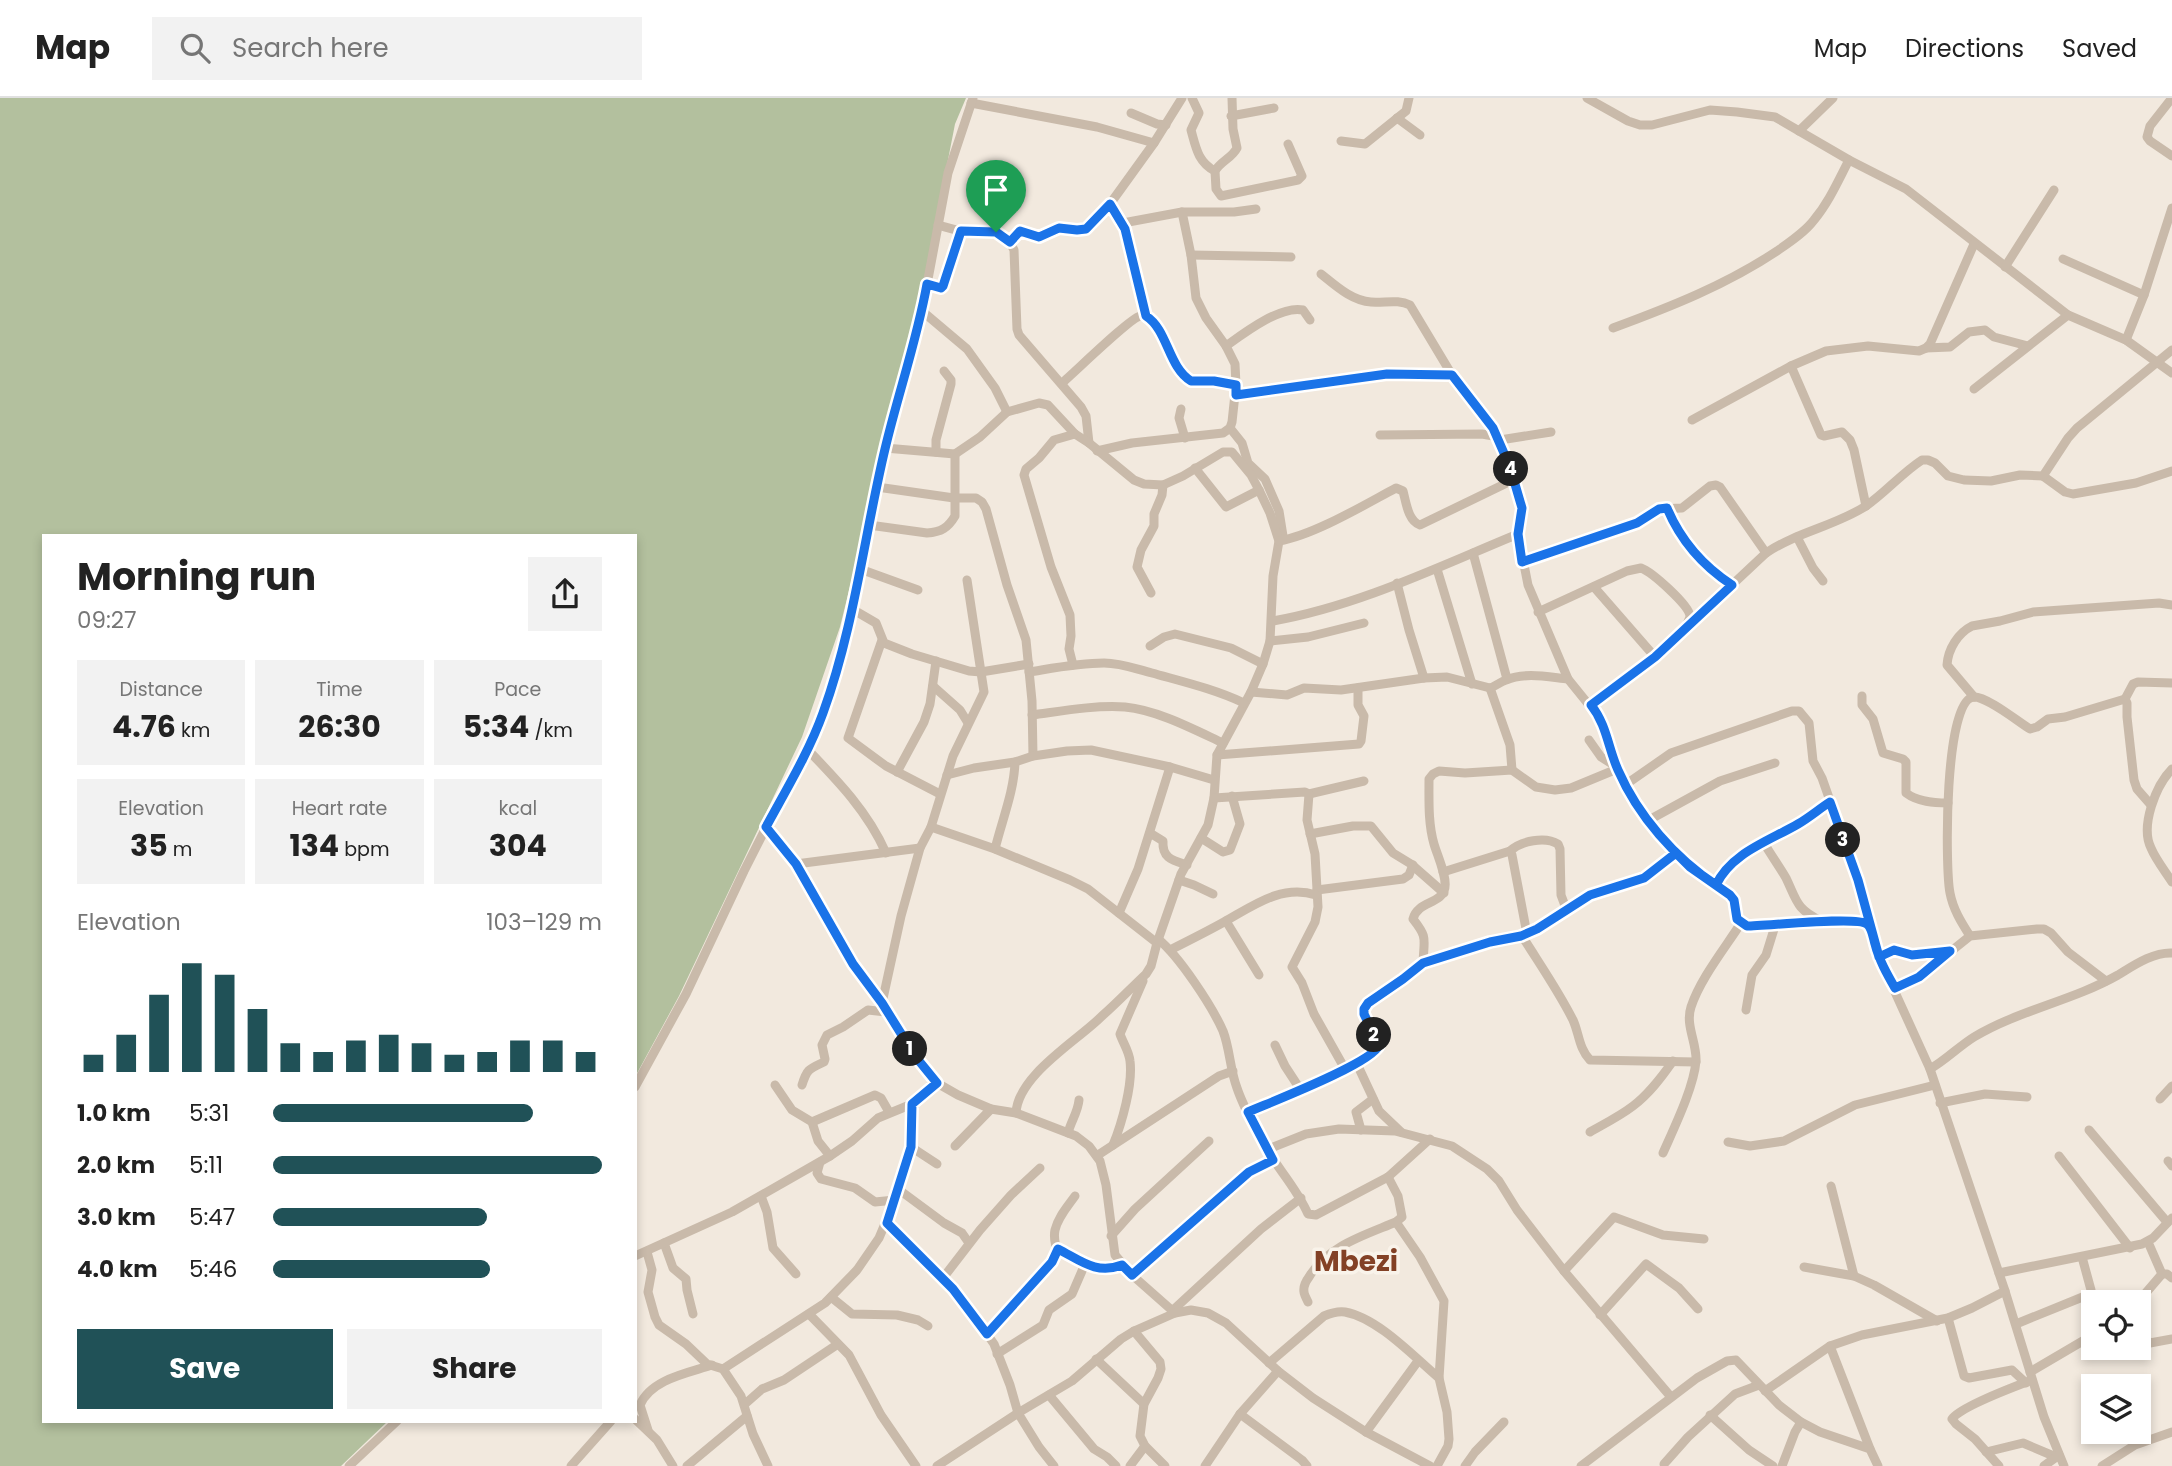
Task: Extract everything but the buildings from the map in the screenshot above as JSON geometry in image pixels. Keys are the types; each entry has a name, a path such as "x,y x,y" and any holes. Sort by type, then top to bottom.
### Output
{"street":[{"path":"1010,242 1020,231 1039,237 1059,228 1086,229 1110,204 1154,143 1182,98"},
{"path":"1192,98 1199,113 1191,130 1198,155 1206,166 1215,171"},
{"path":"1232,98 1231,116 1237,148 1215,171 1216,188 1223,198 1298,180 1302,176 1288,144"},
{"path":"1341,141 1365,144 1406,111 1409,98"},
{"path":"1587,98 1640,125 1652,125 1710,110 1774,117 1906,189 2068,315 2126,340 2172,373"},
{"path":"1799,131 1833,98"},
{"path":"2172,98 2147,132 2150,141 2172,156"},
{"path":"637,1083 686,994 823,715 852,609 885,448 922,311 948,173 972,100 1097,127 1154,143"},
{"path":"1231,116 1274,108"},
{"path":"1132,113 1166,125"},
{"path":"1397,118 1420,135"},
{"path":"1613,328 1716,286 1786,244 1813,222 1830,199 1849,160"},
{"path":"2005,267 2054,190"},
{"path":"1110,204 1123,223 1129,241 1146,316"},
{"path":"2126,340 2170,223 2172,208"},
{"path":"1123,223 1182,212 1234,212 1256,209"},
{"path":"1113,1145 1121,1124 1129,1075 1130,1060 1121,1034 1151,966 1179,880 1208,825 1214,797 1217,755 1264,664 1273,621 1273,576 1282,540 1279,511 1265,479 1248,463 1242,443 1230,428 1236,390 1236,364 1196,298 1182,212"},
{"path":"938,225 961,231 996,232 1010,242 1014,250 1019,335 1073,396 1086,416 1089,443"},
{"path":"927,284 941,288 943,286 961,231"},
{"path":"2161,243 2172,251"},
{"path":"1926,348 1974,244"},
{"path":"1191,255 1291,257"},
{"path":"2063,259 2144,295"},
{"path":"1321,275 1363,302 1402,301 1410,305 1452,375 1499,439 1522,508 1518,534 1522,562 1538,612 1568,679 1602,721 1625,785 1662,839 1690,867 1734,900 1737,919 1747,926 1858,921 1866,923 1871,929"},
{"path":"1226,346 1263,322 1292,309 1303,310 1310,320"},
{"path":"922,311 967,349 995,388 1007,412"},
{"path":"1974,389 2068,315"},
{"path":"1062,383 1140,316 1146,316 1154,322 1186,378 1191,381 1214,381 1236,390 1387,374 1452,375"},
{"path":"1692,420 1791,366 1826,351 1868,346 1919,351 1950,347 1969,332 1985,330 1994,337 2028,346"},
{"path":"2042,476 2077,428 2172,349"},
{"path":"1791,366 1819,433 1824,436 1842,432 1850,440 1866,506"},
{"path":"936,452 936,440 951,384 944,371"},
{"path":"885,448 955,454 980,437 1007,412 1030,404 1048,405 1075,434 1134,480 1144,484 1163,485 1223,452 1232,452 1251,475 1282,540"},
{"path":"1181,409 1179,418 1185,438"},
{"path":"1097,451 1117,445 1223,432 1230,428"},
{"path":"1380,435 1482,434 1499,439 1551,432"},
{"path":"1073,666 1069,649 1070,615 1051,567 1024,475 1026,469 1054,440 1075,434"},
{"path":"869,525 936,532 950,525 955,516 955,454"},
{"path":"1591,705 1655,657 1766,553 1777,545 1866,506 1922,460 1935,463 1948,476 1964,480 1991,481 2020,475 2042,476 2065,492 2073,494 2136,483 2172,471"},
{"path":"1195,468 1226,507 1259,490"},
{"path":"1282,540 1347,514 1396,488 1403,491 1412,520 1420,525 1513,480"},
{"path":"1151,593 1137,567 1141,550 1154,526 1154,514 1163,495 1163,485"},
{"path":"1522,562 1637,523 1659,509 1682,508 1710,486 1718,485 1766,553"},
{"path":"877,488 954,498 976,498 982,502 1026,640 1033,756"},
{"path":"1667,508 1682,539 1721,578 1732,585"},
{"path":"1273,621 1327,609 1437,569 1518,534"},
{"path":"1797,537 1823,581"},
{"path":"1473,553 1507,680"},
{"path":"860,569 918,590"},
{"path":"1437,569 1472,684"},
{"path":"1538,612 1634,569 1646,570 1664,583 1688,612 1685,628"},
{"path":"882,1003 901,916 920,848 931,827 953,756 984,692 967,580"},
{"path":"1397,583 1424,678"},
{"path":"1594,587 1655,657"},
{"path":"1974,697 1947,665 1955,642 1963,631 1972,626 2046,610 2158,603 2172,605"},
{"path":"852,609 876,623 882,640 848,738 868,755 940,794"},
{"path":"1270,641 1308,636 1364,623"},
{"path":"1150,646 1175,634 1231,648 1264,664"},
{"path":"882,640 912,654 981,672 1107,663 1127,665 1214,690 1244,703"},
{"path":"897,772 924,722 936,661"},
{"path":"1251,692 1287,695 1304,688 1341,690 1447,677 1490,688 1507,680 1536,676 1568,679"},
{"path":"2151,805 2137,789 2134,779 2125,699 2129,688 2138,682 2172,683"},
{"path":"933,686 960,710 968,723"},
{"path":"1217,755 1359,744 1364,716 1358,705 1358,688"},
{"path":"1490,688 1510,746 1512,770"},
{"path":"1862,696 1862,705 1873,719 1883,752 1905,760 1906,793 1936,803 1948,803"},
{"path":"1970,936 1954,908 1950,890 1948,803 1952,744 1963,706 1970,698 1984,699 2033,729 2048,719 2065,717 2125,699"},
{"path":"1032,715 1127,707 1186,726 1223,743"},
{"path":"1625,785 1671,752 1792,711 1799,711 1809,723 1813,761 1822,778 1858,880 1879,957 1930,1069 2016,1324 2029,1378 2064,1466"},
{"path":"1589,740 1601,757 1617,768"},
{"path":"807,749 863,810 886,853"},
{"path":"947,775 1033,756 1091,750 1170,767 1214,780"},
{"path":"995,849 1002,818 1013,789 1015,762"},
{"path":"1649,820 1720,781 1775,764"},
{"path":"1119,914 1150,833 1170,767"},
{"path":"1444,892 1443,872 1430,829 1429,779 1433,774 1439,771 1465,774 1512,770 1536,787 1555,790 1571,788 1617,768"},
{"path":"2172,769 2156,790 2147,837 2151,848 2168,866 2172,882"},
{"path":"1214,797 1305,792 1309,794 1364,781"},
{"path":"1309,794 1307,820 1315,854 1318,907 1315,922 1292,967 1302,983 1314,1014 1345,1069"},
{"path":"1201,838 1223,852 1230,850 1240,824 1233,796"},
{"path":"1716,885 1729,866 1830,802"},
{"path":"1310,834 1367,824 1394,853 1413,865 1444,892"},
{"path":"766,827 796,864 853,964 882,1003 915,1056 937,1083 991,1109 1016,1113 1068,1133 1083,1140 1098,1156 1106,1185 1115,1255 1132,1275 1174,1312 1191,1310 1208,1313 1226,1323 1278,1371 1313,1398 1366,1432 1430,1466"},
{"path":"931,827 995,849 1088,889 1170,950 1217,1020 1223,1032 1236,1087 1266,1150 1301,1198 1308,1214 1317,1215 1388,1177 1430,1139"},
{"path":"1150,833 1163,841 1163,852 1166,855 1186,865"},
{"path":"1443,872 1510,851 1522,843 1550,840 1558,844 1560,849 1561,895 1567,911"},
{"path":"1764,843 1783,873 1796,903 1808,915 1823,922"},
{"path":"796,864 920,848"},
{"path":"1510,851 1524,935 1574,1022 1583,1051 1590,1060 1696,1062"},
{"path":"1248,1112 1357,1064 1377,1051 1379,1045 1364,1009 1368,1003 1423,963 1490,942 1524,935 1601,891 1644,878 1676,853"},
{"path":"1170,950 1266,898 1403,879 1409,875 1413,865"},
{"path":"1179,880 1213,894"},
{"path":"1423,963 1424,934 1413,915 1444,892"},
{"path":"1226,921 1259,975"},
{"path":"1663,1153 1696,1062 1689,1024 1690,1010 1697,993 1741,923"},
{"path":"1746,1010 1752,975 1766,955 1775,926"},
{"path":"1895,988 1919,977 1970,936 2044,929 2106,981"},
{"path":"1879,957 1894,950 1912,955 1950,951"},
{"path":"1930,1069 1972,1038 1998,1025 2061,1002 2158,955 2172,953"},
{"path":"1016,1113 1019,1096 1043,1067 1101,1018 1146,974"},
{"path":"802,1085 808,1070 824,1062 822,1045 827,1035 868,1010 886,1012"},
{"path":"1275,1045 1300,1089"},
{"path":"1590,1132 1643,1098 1674,1061"},
{"path":"1357,1064 1383,1116 1401,1132"},
{"path":"1098,1156 1219,1076 1233,1071"},
{"path":"637,1254 761,1196 830,1156 878,1118 912,1104 937,1083"},
{"path":"775,1085 792,1110 812,1122 818,1141 830,1156"},
{"path":"1728,1142 1750,1146 1784,1141 1855,1105 1935,1085"},
{"path":"2160,1099 2172,1086"},
{"path":"1940,1102 1985,1094 2027,1097"},
{"path":"812,1122 875,1095 881,1098 889,1112"},
{"path":"1068,1133 1079,1100"},
{"path":"1360,1130 1356,1112 1373,1100"},
{"path":"723,1369 809,1314 831,1297 857,1270 887,1223 895,1200 911,1147 912,1104"},
{"path":"955,1146 991,1109"},
{"path":"1266,1150 1323,1130 1401,1132 1452,1146 1487,1169 1499,1181 1564,1271 1671,1397"},
{"path":"1999,1273 2130,1248 2148,1242 2169,1220 2089,1130"},
{"path":"1111,1236 1135,1209 1209,1140"},
{"path":"911,1147 937,1164"},
{"path":"2059,1156 2130,1248"},
{"path":"1132,1275 1249,1172 1273,1160"},
{"path":"820,1162 817,1173 821,1179 855,1188 875,1202 895,1200"},
{"path":"943,1278 1011,1195 1040,1168"},
{"path":"1308,1302 1304,1285 1314,1268 1325,1257 1349,1242 1396,1222 1403,1215 1398,1196 1388,1177"},
{"path":"1831,1186 1854,1276"},
{"path":"898,1189 962,1233 969,1243"},
{"path":"761,1196 767,1212 773,1248 796,1274"},
{"path":"987,1334 1052,1262 1058,1249 1056,1227 1075,1196"},
{"path":"937,1466 948,1463 1018,1413 1077,1377 1114,1343 1174,1312 1261,1229 1301,1198"},
{"path":"1564,1271 1614,1217 1663,1236 1704,1239"},
{"path":"1396,1222 1420,1257 1444,1301 1439,1378 1447,1412 1449,1439 1437,1466"},
{"path":"887,1223 943,1278 987,1334 998,1354 1018,1413 1039,1447 1055,1466"},
{"path":"2148,1242 2167,1276 2151,1290"},
{"path":"664,1243 674,1270 686,1279 693,1314"},
{"path":"1058,1249 1102,1270 1122,1265"},
{"path":"647,1252 652,1270 648,1292 659,1325 686,1343 708,1364 723,1369 745,1405 764,1464"},
{"path":"2016,1324 2090,1294 2082,1257"},
{"path":"998,1354 1043,1325 1048,1310 1072,1294 1085,1264"},
{"path":"1600,1315 1646,1264 1679,1288 1698,1309"},
{"path":"1804,1267 1854,1276 1937,1321"},
{"path":"1664,1464 1710,1415 1735,1394 1762,1388 1830,1346 1861,1335 1948,1318 2005,1291"},
{"path":"831,1297 852,1314 897,1315 918,1320 928,1326"},
{"path":"1269,1363 1324,1316 1333,1312 1344,1312 1371,1323 1388,1334 1439,1378"},
{"path":"809,1314 849,1356 881,1415 916,1466"},
{"path":"1948,1318 1964,1376 1969,1378 2012,1370 2029,1378"},
{"path":"1134,1331 1160,1362 1158,1378 1144,1404 1140,1436 1145,1446 1165,1466"},
{"path":"2151,1343 2172,1339"},
{"path":"1999,1466 1975,1439 1956,1424 1952,1419 1954,1415 2029,1378 2081,1343"},
{"path":"745,1405 762,1389 784,1380 838,1344"},
{"path":"1830,1346 1878,1466"},
{"path":"1096,1359 1144,1404"},
{"path":"1581,1466 1697,1377 1727,1361 1736,1360 1762,1388 1801,1422 1819,1432 1870,1449"},
{"path":"1366,1432 1418,1361"},
{"path":"648,1430 640,1405 643,1398 672,1378 712,1365"},
{"path":"1205,1466 1240,1414 1278,1371"},
{"path":"1049,1395 1094,1449 1116,1466"},
{"path":"1240,1414 1307,1466"},
{"path":"1710,1415 1749,1450 1773,1466"},
{"path":"687,1466 747,1416"},
{"path":"637,1421 657,1440 673,1466"},
{"path":"1465,1466 1504,1422"},
{"path":"1782,1466 1801,1422"},
{"path":"349,1466 395,1423"},
{"path":"571,1466 609,1423"},
{"path":"2102,1466 2135,1445 2172,1432"},
{"path":"1986,1452 2023,1443 2058,1456"},
{"path":"1130,1466 1145,1446"},
{"path":"2044,1466 2058,1456"}],"green space":[{"path":"0,98 966,98 955,124 920,303 840,627 802,737 679,996 637,1073 637,534 42,534 42,1423 386,1423 341,1466 0,1466"}],"district":[{"name":"Mbezi","path":"1356,1261"}],"route":[{"path":"996,232 961,231 943,286 941,288 927,284 885,448 852,609 836,672 823,715 766,827 796,864 853,964 882,1003 915,1056 937,1083 912,1104 911,1147 887,1223 953,1289 987,1334 1052,1262 1058,1249 1102,1270 1122,1265 1132,1275 1249,1172 1273,1160 1248,1112 1357,1064 1377,1051 1379,1045 1364,1009 1368,1003 1423,963 1431,958 1521,936 1537,929 1590,895 1644,878 1676,853 1690,867 1730,895 1734,900 1737,919 1747,926 1858,921 1866,923 1871,929 1879,957 1895,988 1919,977 1950,951 1912,955 1894,950 1879,957 1858,880 1830,802 1729,866 1716,885 1690,867 1676,853 1662,839 1634,800 1617,769 1602,721 1591,705 1655,657 1732,585 1721,578 1682,539 1667,508 1659,509 1637,523 1522,562 1518,534 1522,508 1499,437 1452,375 1387,374 1236,395 1236,385 1191,381 1181,372 1154,322 1146,316 1129,241 1123,223 1110,204 1091,226 1082,230 1059,228 1039,237 1020,231 1010,242 996,232"}]}
